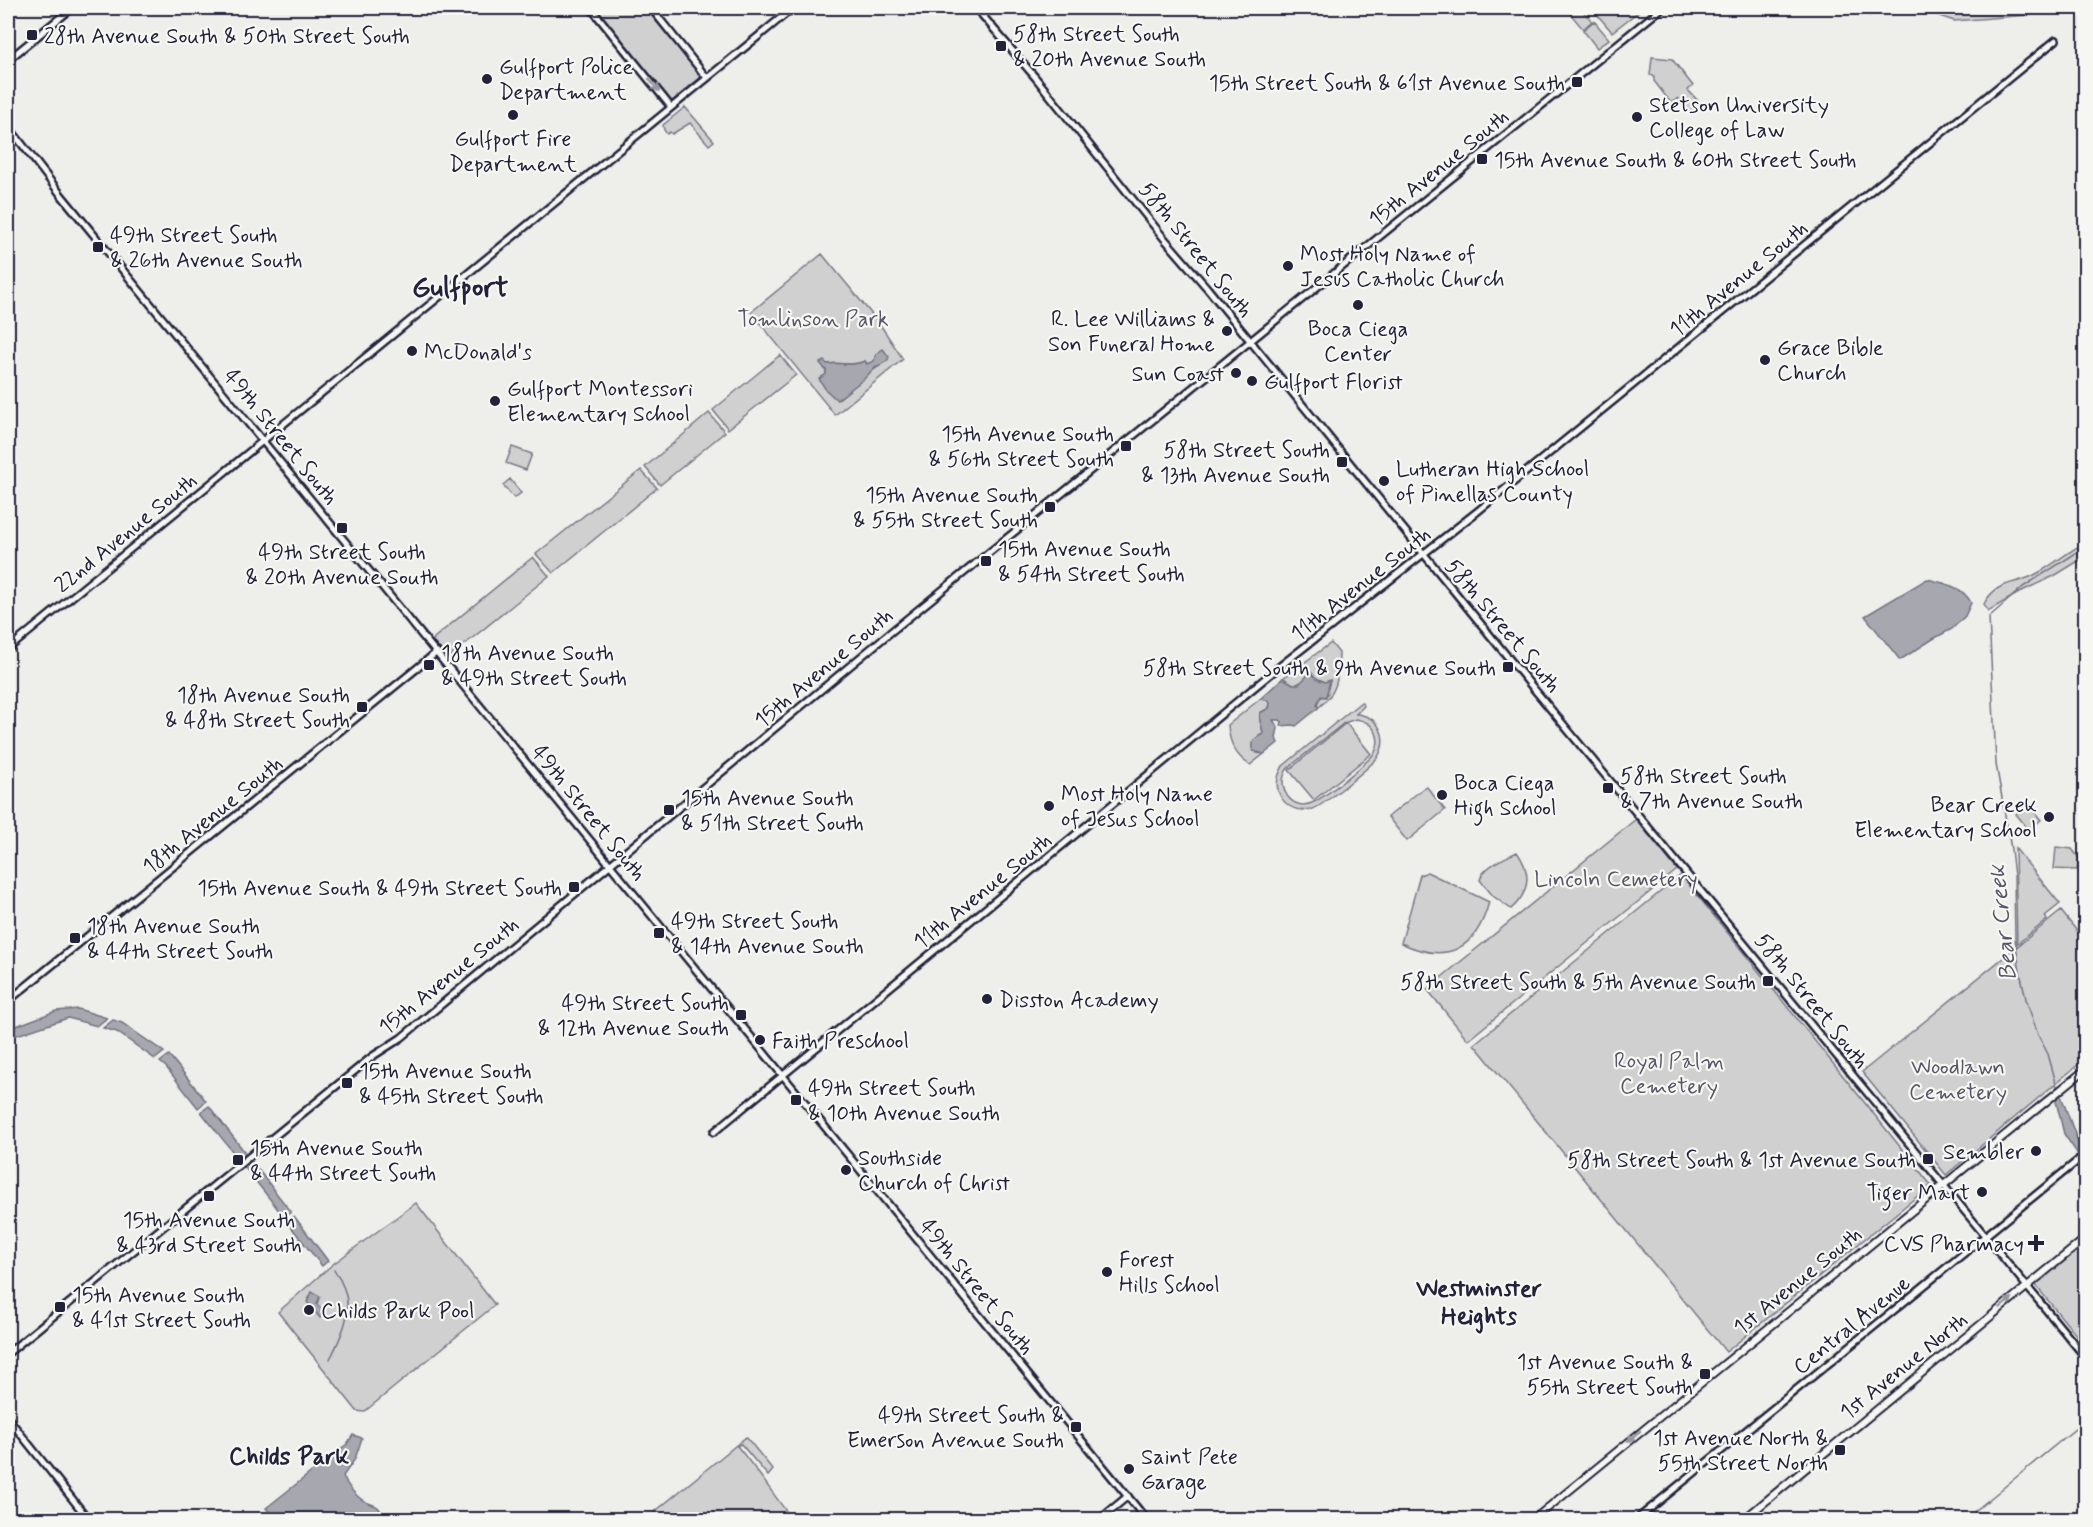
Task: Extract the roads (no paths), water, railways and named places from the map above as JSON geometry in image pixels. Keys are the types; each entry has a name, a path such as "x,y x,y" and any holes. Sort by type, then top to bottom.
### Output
{"main road":[{"name":"1st Avenue South","path":"1533,1520 2085,1069"},
{"name":"1st Avenue North","path":"1743,1520 2085,1238"}],"street":[{"path":"8,60 72,8"},
{"path":"591,8 671,107"},
{"path":"651,8 707,78"},
{"name":"22nd Avenue South","path":"8,650 793,8"},
{"name":"58th Street South","path":"976,8 2085,1358"},
{"name":"15th Avenue South","path":"8,1353 328,1092 373,1056 401,1038 906,619 1662,8"},
{"name":"11th Avenue South","path":"714,1132 1279,667 1424,554 2056,40"},
{"name":"49th Street South","path":"8,126 1147,1520"},
{"name":"18th Avenue South","path":"8,1001 437,652"},
{"name":"Central Avenue","path":"1636,1520 2085,1154"},
{"path":"8,1418 89,1520"},
{"path":"1099,1520 1128,1496"}],"waterway":[{"name":"Bear Creek","path":"2058,1090 2048,1054 2038,1035 2026,999 2015,939 2014,876 1996,764 1989,617 2023,587 2076,553 2086,550"},
{"name":"Bear Creek","path":"2075,1134 2085,1153"},
{"path":"330,1359 341,1336 347,1314 345,1293 334,1270"},
{"name":"Bear Creek","path":"1964,1520 2086,1420"}],"place":[{"name":"28th Avenue South & 50th Street South","path":"32,35"},
{"name":"58th Street South & 20th Avenue South","path":"1001,46"},
{"name":"Gulfport Police Department","path":"487,79"},
{"name":"15th Street South & 61st Avenue South","path":"1577,82"},
{"name":"Gulfport Fire Department","path":"513,115"},
{"name":"Stetson University College of Law","path":"1637,117"},
{"name":"15th Avenue South & 60th Street South","path":"1482,159"},
{"name":"49th Street South & 26th Avenue South","path":"98,247"},
{"name":"Most Holy Name of Jesus Catholic Church","path":"1288,266"},
{"name":"Boca Ciega Center","path":"1358,305"},
{"name":"R. Lee Williams & Son Funeral Home","path":"1227,331"},
{"name":"McDonald's","path":"412,351"},
{"name":"Grace Bible Church","path":"1765,360"},
{"name":"Sun Coast","path":"1236,373"},
{"name":"Gulfport Florist","path":"1252,381"},
{"name":"Gulfport Montessori Elementary School","path":"495,401"},
{"name":"15th Avenue South & 56th Street South","path":"1126,446"},
{"name":"58th Street South & 13th Avenue South","path":"1342,462"},
{"name":"Lutheran High School of Pinellas County","path":"1384,481"},
{"name":"15th Avenue South & 55th Street South","path":"1050,507"},
{"name":"49th Street South & 20th Avenue South","path":"342,528"},
{"name":"15th Avenue South & 54th Street South","path":"986,561"},
{"name":"18th Avenue South & 49th Street South","path":"429,665"},
{"name":"58th Street South & 9th Avenue South","path":"1508,667"},
{"name":"18th Avenue South & 48th Street South","path":"362,707"},
{"name":"58th Street South & 7th Avenue South","path":"1608,788"},
{"name":"Boca Ciega High School","path":"1442,795"},
{"name":"Most Holy Name of Jesus School","path":"1049,806"},
{"name":"15th Avenue South & 51th Street South","path":"669,810"},
{"name":"Bear Creek Elementary School","path":"2049,817"},
{"name":"15th Avenue South & 49th Street South","path":"574,887"},
{"name":"49th Street South & 14th Avenue South","path":"659,933"},
{"name":"18th Avenue South & 44th Street South","path":"75,938"},
{"name":"58th Street South & 5th Avenue South","path":"1768,981"},
{"name":"Disston Academy","path":"987,999"},
{"name":"49th Street South & 12th Avenue South","path":"741,1015"},
{"name":"Faith Preschool","path":"760,1040"},
{"name":"15th Avenue South & 45th Street South","path":"347,1083"},
{"name":"49th Street South & 10th Avenue South","path":"796,1100"},
{"name":"Sembler","path":"2036,1151"},
{"name":"58th Street South & 1st Avenue South","path":"1928,1159"},
{"name":"15th Avenue South & 44th Street South","path":"238,1160"},
{"name":"Southside Church of Christ","path":"846,1170"},
{"name":"Tiger Mart","path":"1982,1192"},
{"name":"15th Avenue South & 43rd Street South","path":"209,1196"},
{"name":"CVS Pharmacy","path":"2036,1243"},
{"name":"Forest Hills School","path":"1107,1272"},
{"name":"15th Avenue South & 41st Street South","path":"60,1307"},
{"name":"Childs Park Pool","path":"309,1310"},
{"name":"1st Avenue South & 55th Street South","path":"1705,1374"},
{"name":"49th Street South & Emerson Avenue South","path":"1076,1427"},
{"name":"1st Avenue North & 55th Street North","path":"1840,1450"},
{"name":"Saint Pete Garage","path":"1129,1469"}],"district":[{"name":"Gulfport","path":"460,286"},
{"name":"Westminster Heights","path":"1479,1302"},
{"name":"Childs Park","path":"289,1456"}],"park label":[{"name":"Tomlinson Park","path":"813,318"},
{"name":"Lincoln Cemetery","path":"1616,878"},
{"name":"Royal Palm Cemetery","path":"1669,1072"},
{"name":"Woodlawn Cemetery","path":"1958,1078"}]}
